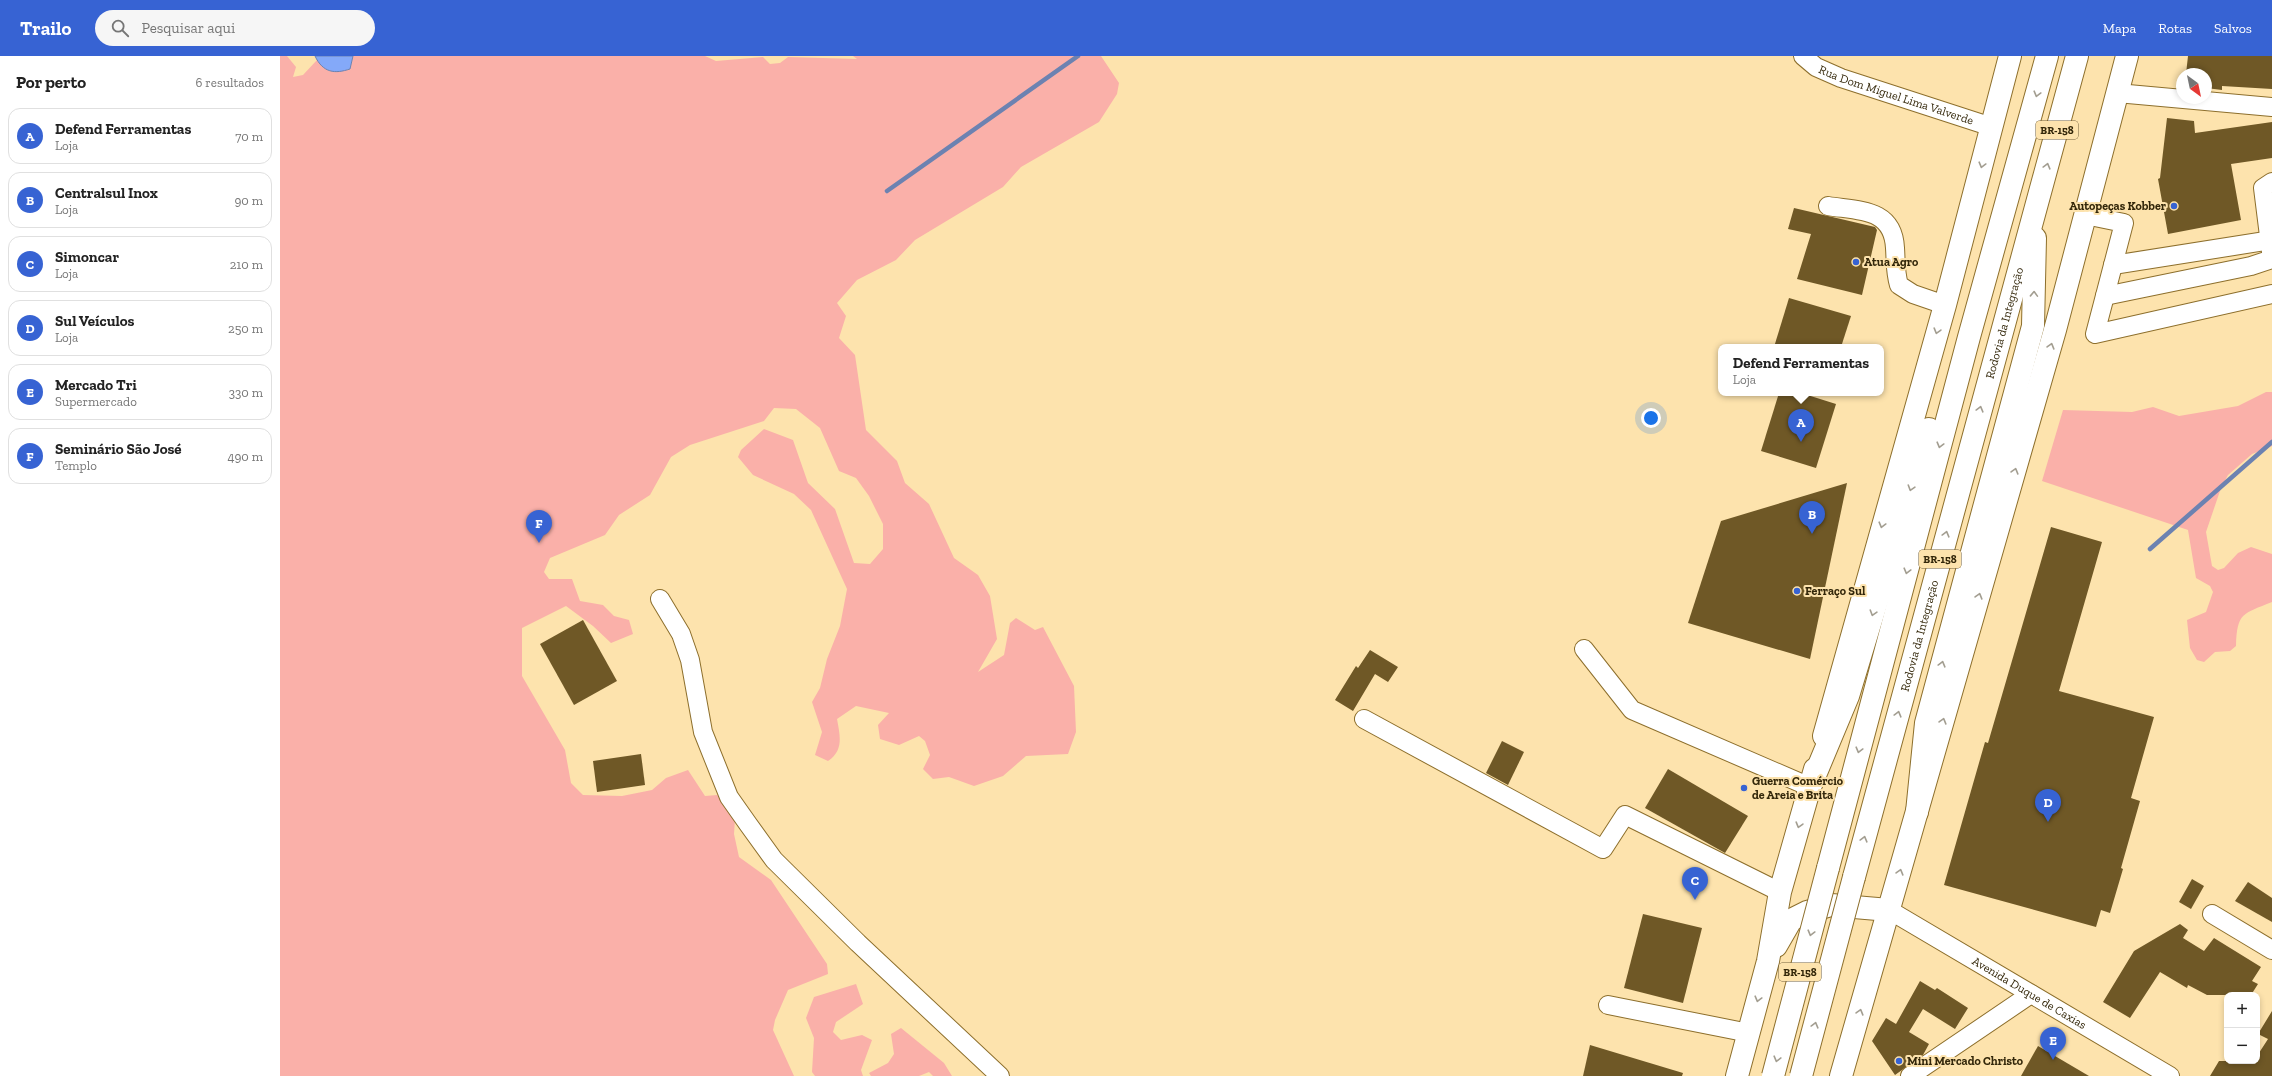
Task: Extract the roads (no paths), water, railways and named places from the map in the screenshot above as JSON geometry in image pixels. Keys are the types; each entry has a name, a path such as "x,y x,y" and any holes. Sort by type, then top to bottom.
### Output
{"main road":[{"name":"BR-158","path":"1737,1076 1768,961 1780,892 1945,305 2010,56"},
{"name":"BR-158","path":"1773,1076 1969,337 2047,56"},
{"name":"Rodovia da Integração","path":"1801,1076 2077,56"},
{"name":"BR-158","path":"1842,1076 2055,330 2127,56"},
{"name":"BR-158","path":"1810,787 1848,696 1991,230 2008,200"},
{"name":"BR-158","path":"1917,812 1926,723 2032,326 2036,203"},
{"path":"1768,961 1791,920 1807,912 1831,905 1889,910"}],"street":[{"name":"Rua Dom Miguel Lima Valverde","path":"1804,56 1816,67 1841,78 1992,127"},
{"path":"2117,92 2272,107"},
{"path":"2105,296 2251,266 2272,259 2271,240 2263,188 2272,182"},
{"path":"1828,206 1872,213 1884,220 1893,230 1895,270 1899,285 1913,294 1945,305"},
{"path":"2085,215 2124,223 2095,334 2272,294"},
{"path":"2113,265 2271,240"},
{"path":"660,599 681,634 690,660 703,732 729,797 748,824 774,860 858,943 1000,1076"},
{"path":"1584,649 1632,710 1810,787"},
{"path":"1364,719 1603,849 1625,815 1780,892"},
{"name":"Avenida Duque de Caxias","path":"1889,910 2170,1076"},
{"path":"2212,914 2272,950"},
{"path":"1910,1076 2031,994"},
{"path":"1608,1005 1749,1033"}],"water":[{"path":"315,56 353,56 350,69 334,72 322,66"}],"waterway":[{"path":"887,191 1078,56"},
{"path":"2150,549 2272,442"}],"place":[{"name":"Autopeças Kobber","path":"2174,206"},
{"name":"Atua Agro","path":"1856,262"},
{"name":"Defend Ferramentas","path":"1801,442"},
{"name":"Centralsul Inox","path":"1812,534"},
{"name":"Seminário São José","path":"539,543"},
{"name":"Ferraço Sul","path":"1797,591"},
{"name":"Guerra Comércio de Areia e Brita","path":"1744,788"},
{"name":"Sul Veículos","path":"2048,822"},
{"name":"Simoncar","path":"1695,900"},
{"name":"Mercado Tri","path":"2053,1060"},
{"name":"Mini Mercado Christo","path":"1899,1061"}]}
